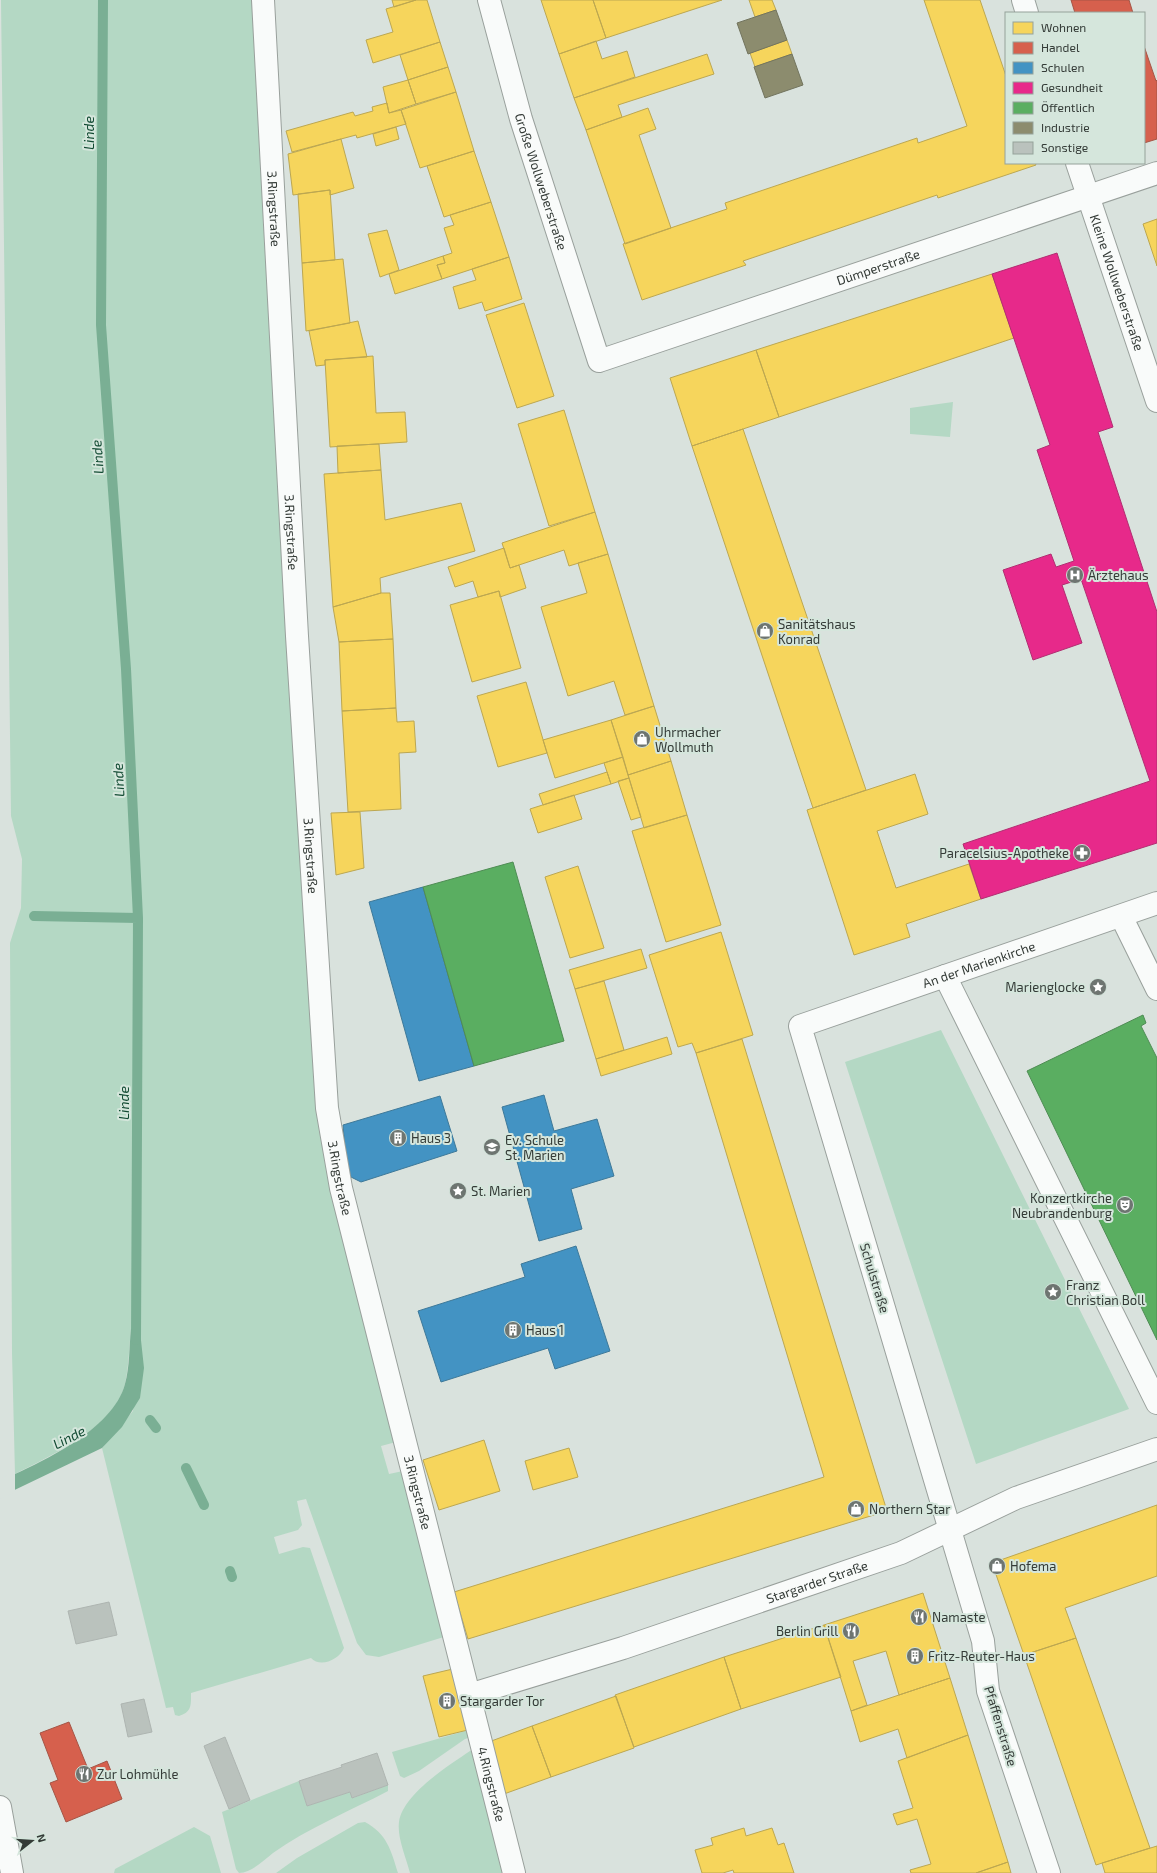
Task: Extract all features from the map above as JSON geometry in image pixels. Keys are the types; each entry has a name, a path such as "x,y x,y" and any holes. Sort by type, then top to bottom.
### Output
{"street":[{"name":"3.Ringstraße","path":"263,0 297,636 326,1108 341,1188 468,1695"},
{"name":"Große Wollweberstraße","path":"489,0 521,119 600,362"},
{"path":"1023,0 1027,12"},
{"name":"Kleine Wollweberstraße","path":"1077,164 1157,401"},
{"name":"Dümperstraße","path":"600,362 1157,173"},
{"name":"An der Marienkirche","path":"800,1026 1157,903"},
{"path":"1121,916 1157,988"},
{"path":"945,976 1157,1403"},
{"name":"Schulstraße","path":"800,1026 949,1530"},
{"name":"Stargarder Straße","path":"468,1695 631,1646 901,1553 1016,1498 1157,1449"},
{"name":"Pfaffenstraße","path":"949,1530 983,1641 988,1692 1049,1873"},
{"name":"4.Ringstraße","path":"468,1695 514,1873"},
{"path":"0,1807 12,1873"}],"shaded area":[{"path":"1,0 254,0 319,1109 396,1442 381,1446 389,1474 403,1471 415,1528 447,1636 379,1657 366,1655 357,1643 306,1499 297,1501 302,1525 298,1530 274,1537 279,1554 303,1547 310,1548 344,1648 342,1652 334,1659 329,1661 319,1662 311,1658 191,1693 191,1704 189,1710 179,1716 175,1715 173,1707 166,1708 102,1448 133,1411 140,1331 136,1327 131,1329 125,1384 119,1400 108,1414 95,1427 63,1449 15,1474 12,1353 10,943 21,908 22,859 11,816"},
{"path":"953,402 950,437 910,434 910,408"},
{"path":"941,1030 1129,1409 976,1464 845,1062"},
{"path":"136,1327 140,1331 144,1368 140,1398 122,1427 102,1448 0,1497 0,1481 35,1465 73,1443 91,1430 106,1416 118,1401 127,1377 131,1329"},
{"path":"472,1729 474,1736 465,1739 419,1771 404,1778 400,1776 392,1752"},
{"path":"476,1749 503,1873 410,1873 399,1834 399,1822 402,1812 417,1791 461,1757"},
{"path":"299,1781 307,1806 350,1792 353,1798 388,1785 388,1791 300,1836 286,1844 253,1868 239,1873 236,1869 222,1812"},
{"path":"365,1822 378,1832 387,1843 398,1873 276,1873 297,1858 358,1823"},
{"path":"194,1827 210,1836 221,1873 114,1873 115,1869"}],"pier":[{"path":"15,1472 15,1492 0,1499 0,1479"}],"building: Wohnen":[{"path":"392,0 416,0 394,7"},
{"path":"416,0 427,0 440,42 373,63 366,40 393,32 386,9"},
{"path":"541,0 593,0 606,38 559,54"},
{"path":"593,0 722,0 606,38"},
{"path":"749,0 772,0 776,10 755,17"},
{"path":"924,0 980,0 1005,73 1005,164 1036,165 938,198 937,195 743,261 746,265 642,300 623,244 727,209 725,203 917,138 918,143 967,126"},
{"path":"787,40 792,54 755,67 750,53"},
{"path":"596,41 602,59 627,51 635,77 574,98 559,54"},
{"path":"440,42 448,67 408,80 400,55"},
{"path":"707,54 714,74 618,105 622,117 586,130 574,98"},
{"path":"448,67 456,92 416,104 408,80"},
{"path":"408,80 416,104 389,113 383,87"},
{"path":"456,92 474,151 420,168 401,110"},
{"path":"387,103 389,113 401,110 406,124 357,138 356,135 292,152 286,131 353,112 355,116 373,111 372,107"},
{"path":"648,108 656,129 639,135 671,228 625,244 586,130"},
{"path":"396,127 399,139 376,146 373,134"},
{"path":"341,139 354,188 330,195 330,190 293,195 288,154"},
{"path":"474,151 491,202 444,217 427,166"},
{"path":"330,190 335,260 302,263 298,194"},
{"path":"491,202 509,257 442,279 437,265 445,263 443,256 452,253 444,228 454,225 450,215"},
{"path":"1157,219 1157,266 1143,224"},
{"path":"387,230 399,270 380,277 368,234"},
{"path":"443,256 445,263 437,265 442,279 395,294 389,274"},
{"path":"509,257 522,299 485,311 482,302 459,309 453,287 476,280 472,269"},
{"path":"343,259 350,323 306,331 302,263"},
{"path":"992,274 1014,338 779,417 756,350"},
{"path":"524,303 554,396 517,408 486,315"},
{"path":"358,321 367,357 325,360 325,365 316,366 309,331"},
{"path":"756,350 779,417 692,446 670,378"},
{"path":"373,356 376,413 405,412 407,442 330,447 325,360"},
{"path":"564,410 595,512 549,526 518,424"},
{"path":"743,429 866,790 813,808 692,446"},
{"path":"379,444 381,470 338,473 337,446"},
{"path":"381,470 385,520 461,503 475,551 380,578 381,593 333,607 324,474"},
{"path":"595,512 608,554 569,566 564,550 510,568 502,543"},
{"path":"504,548 510,568 519,565 526,588 500,597 499,591 478,597 473,581 455,587 448,567"},
{"path":"608,554 654,706 625,715 614,681 568,696 541,607 587,593 578,563"},
{"path":"499,591 521,668 472,682 450,605"},
{"path":"381,593 390,593 393,639 339,642 333,607"},
{"path":"393,639 396,708 342,711 339,642"},
{"path":"526,682 547,753 498,767 477,696"},
{"path":"654,706 671,761 628,775 611,720"},
{"path":"396,708 397,722 414,721 416,752 399,753 401,809 348,812 342,711"},
{"path":"611,720 623,757 555,778 543,740"},
{"path":"623,757 629,778 611,784 604,763"},
{"path":"671,761 687,815 644,828 628,775"},
{"path":"607,772 611,784 543,805 539,794"},
{"path":"915,774 928,814 877,831 896,888 969,864 981,899 906,924 910,937 854,955 807,810"},
{"path":"629,778 641,817 631,820 618,781"},
{"path":"574,795 582,819 538,833 530,809"},
{"path":"360,812 364,868 336,875 331,813"},
{"path":"687,815 721,925 666,942 632,831"},
{"path":"578,866 604,948 570,958 545,877"},
{"path":"721,932 753,1035 696,1053 692,1043 678,1047 649,955"},
{"path":"641,949 647,968 575,989 569,970"},
{"path":"604,981 624,1050 596,1059 575,989"},
{"path":"667,1037 672,1054 601,1076 596,1059"},
{"path":"742,1039 887,1511 468,1639 454,1592 824,1477 696,1053"},
{"path":"484,1440 500,1491 439,1510 423,1460"},
{"path":"569,1448 578,1477 533,1490 525,1461"},
{"path":"1157,1505 1157,1576 1065,1608 1076,1638 1024,1655 992,1563"},
{"name":"Fritz-Reuter-Haus","path":"923,1593 950,1678 899,1695 886,1651 853,1661 867,1705 851,1711 824,1625"},
{"path":"824,1625 841,1677 741,1709 724,1657"},
{"path":"1076,1638 1150,1848 1096,1865 1024,1655"},
{"path":"724,1657 741,1709 634,1747 615,1695"},
{"name":"Stargarder Tor","path":"457,1668 472,1729 439,1737 423,1676"},
{"path":"950,1678 968,1735 907,1758 898,1729 860,1742 851,1711"},
{"path":"616,1696 634,1748 551,1777 532,1726"},
{"path":"532,1726 551,1777 504,1794 486,1743"},
{"path":"968,1735 1008,1862 976,1873 911,1873 910,1870 931,1864 917,1819 897,1825 893,1814 913,1808 898,1761"},
{"path":"744,1828 746,1836 772,1828 778,1845 784,1843 794,1873 734,1873 733,1870 723,1873 702,1873 695,1850 713,1845 711,1838"},
{"path":"1157,1846 1157,1873 1105,1873 1102,1863"},
{"path":"1008,1862 1011,1873 976,1873"}],"building: Handel":[{"path":"1071,0 1129,0 1133,12 1075,12"},
{"path":"1145,49 1156,81 1157,80 1157,139 1145,143"},
{"name":"Zur Lohmühle","path":"69,1722 88,1769 107,1761 122,1799 66,1822 50,1783 58,1780 40,1733"}],"building: Schulen":[{"path":"423,887 474,1066 419,1081 369,902"},
{"path":"544,1095 554,1131 597,1119 614,1176 571,1189 582,1229 539,1241 502,1107"},
{"name":"Haus 3","path":"440,1096 457,1151 361,1182 347,1175 343,1125"},
{"name":"Haus 1","path":"576,1246 610,1351 555,1369 548,1348 441,1382 418,1311 525,1277 521,1264"}],"building: Gesundheit":[{"name":"Ärztehaus","path":"1057,253 1113,427 1098,432 1157,612 1157,843 981,899 963,844 1150,781 1081,579 1062,585 1082,643 1033,660 1003,570 1051,554 1056,567 1074,561 1037,450 1050,445 992,274"}],"building: Öffentlich":[{"path":"513,862 564,1041 474,1066 423,887"},
{"name":"Konzertkirche Neubrandenburg","path":"1143,1015 1146,1023 1141,1026 1157,1058 1157,1340 1027,1071"}],"building: Industrie":[{"path":"776,10 787,40 748,54 737,23"},
{"path":"792,54 803,85 765,98 754,67"}],"building: Sonstige":[{"path":"109,1602 117,1635 76,1644 68,1611"},
{"path":"144,1699 152,1732 128,1737 121,1704"},
{"path":"225,1737 250,1800 229,1809 204,1746"},
{"path":"377,1753 388,1785 352,1798 350,1792 307,1806 299,1781 342,1767 341,1765"}],"waterway":[{"name":"Linde","path":"103,0 101,325 126,669 138,918 136,1340"},
{"path":"34,916 138,918"},
{"path":"150,1420 156,1428"},
{"path":"186,1468 204,1505"},
{"path":"230,1571 232,1577"}],"place":[{"name":"Ärztehaus","path":"1075,575"},
{"name":"Sanitätshaus Konrad","path":"765,631"},
{"name":"Uhrmacher Wollmuth","path":"642,739"},
{"name":"Paracelsius-Apotheke","path":"1082,853"},
{"name":"Marienglocke","path":"1098,987"},
{"name":"Haus 3","path":"398,1138"},
{"name":"Ev. Schule St. Marien","path":"492,1147"},
{"name":"St. Marien","path":"458,1191"},
{"name":"Konzertkirche Neubrandenburg","path":"1125,1205"},
{"name":"Franz Christian Boll","path":"1053,1292"},
{"name":"Haus 1","path":"513,1330"},
{"name":"Northern Star","path":"856,1509"},
{"name":"Hofema","path":"997,1566"},
{"name":"Namaste","path":"919,1617"},
{"name":"Berlin Grill","path":"851,1631"},
{"name":"Fritz-Reuter-Haus","path":"915,1656"},
{"name":"Stargarder Tor","path":"447,1701"},
{"name":"Zur Lohmühle","path":"84,1774"}]}
